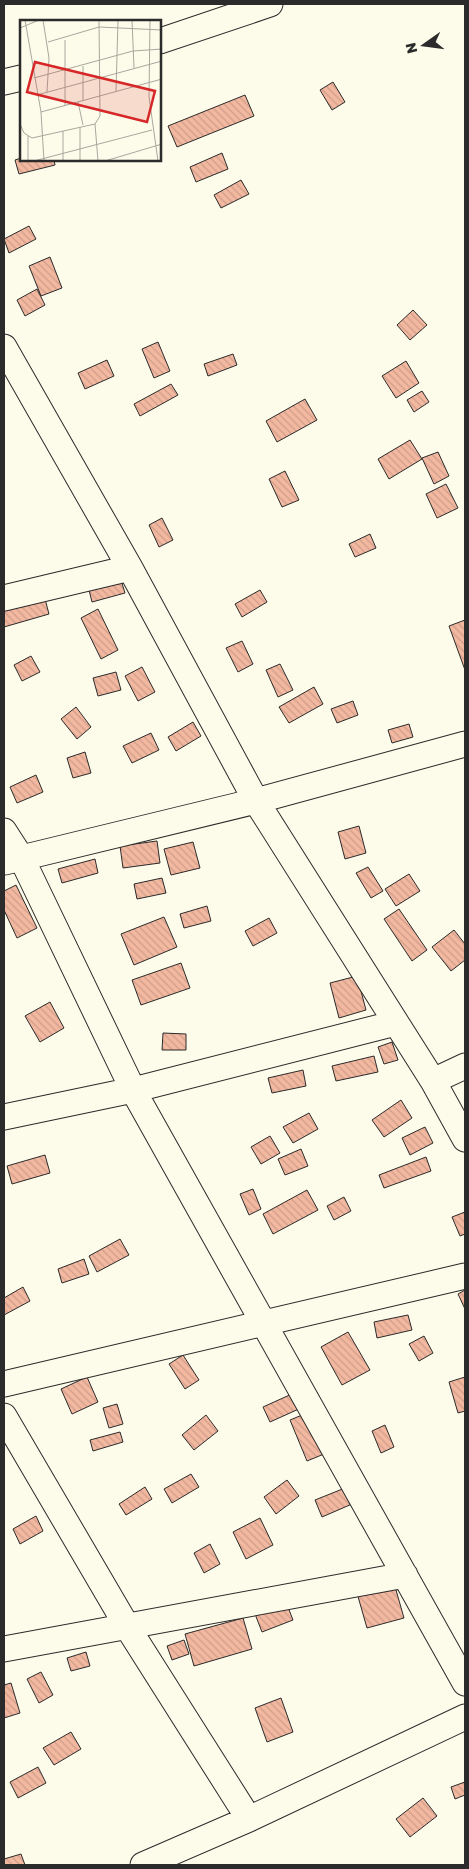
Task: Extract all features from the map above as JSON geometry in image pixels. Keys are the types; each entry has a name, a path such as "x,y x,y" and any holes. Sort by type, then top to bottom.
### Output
{"street":[{"path":"161,41 270,4"},
{"path":"4,82 20,78"},
{"path":"4,347 130,568 256,801 433,1081 465,1139"},
{"path":"4,598 130,568"},
{"path":"13,860 256,801 465,744"},
{"path":"4,831 13,860 133,1090 465,1683"},
{"path":"4,1117 133,1090 396,1023"},
{"path":"433,1081 465,1066"},
{"path":"4,1384 264,1325 465,1276"},
{"path":"4,1416 128,1628 249,1819"},
{"path":"4,1649 128,1628 405,1575"},
{"path":"143,1865 249,1819 465,1717"}],"building":[{"path":"333,82 345,102 332,110 320,90"},
{"path":"245,95 254,116 177,147 168,126"},
{"path":"222,153 228,169 196,182 190,167"},
{"path":"20,158 20,161 54,161 55,165 19,174 15,160"},
{"path":"241,180 249,194 221,208 214,195"},
{"path":"29,226 36,239 9,253 4,239"},
{"path":"50,257 62,288 41,296 29,266"},
{"path":"37,289 45,305 25,316 17,300"},
{"path":"413,310 427,325 410,340 397,325"},
{"path":"158,342 170,371 154,378 142,349"},
{"path":"233,354 237,365 208,376 204,364"},
{"path":"107,360 114,376 85,389 78,373"},
{"path":"406,361 419,383 396,398 382,376"},
{"path":"171,384 178,395 140,416 134,404"},
{"path":"422,391 429,402 414,412 407,400"},
{"path":"305,399 317,420 277,442 266,421"},
{"path":"410,440 422,459 389,479 378,459"},
{"path":"438,452 449,476 434,484 422,458"},
{"path":"285,471 299,500 282,507 269,479"},
{"path":"446,484 458,508 437,518 426,494"},
{"path":"162,518 173,540 159,547 149,525"},
{"path":"370,534 376,548 355,557 349,544"},
{"path":"120,577 125,593 92,602 88,586"},
{"path":"260,590 267,602 242,617 235,604"},
{"path":"45,599 49,614 4,627 4,610"},
{"path":"98,609 118,650 101,659 81,618"},
{"path":"465,620 465,670 449,626"},
{"path":"242,641 253,664 238,672 226,648"},
{"path":"31,656 40,672 22,681 14,665"},
{"path":"280,664 293,690 278,697 266,670"},
{"path":"142,667 155,692 138,701 125,676"},
{"path":"116,672 121,690 98,696 93,678"},
{"path":"314,687 323,704 289,723 279,707"},
{"path":"353,701 358,715 337,723 331,709"},
{"path":"76,707 91,727 77,739 61,719"},
{"path":"193,722 201,736 176,751 168,737"},
{"path":"409,724 413,737 392,743 388,730"},
{"path":"151,733 159,750 132,763 123,746"},
{"path":"85,752 91,773 73,778 67,758"},
{"path":"36,775 43,792 17,803 10,787"},
{"path":"359,826 366,853 345,859 338,832"},
{"path":"157,841 160,863 123,868 120,846"},
{"path":"193,842 200,868 171,875 164,849"},
{"path":"95,859 98,873 62,883 58,869"},
{"path":"368,867 383,891 371,898 356,873"},
{"path":"409,874 420,891 396,906 385,889"},
{"path":"162,878 166,893 137,899 134,884"},
{"path":"16,885 37,928 17,938 4,910 4,891"},
{"path":"207,906 211,921 184,928 180,914"},
{"path":"399,909 427,950 412,961 384,919"},
{"path":"164,917 177,947 134,965 121,934"},
{"path":"269,918 277,933 253,946 245,931"},
{"path":"454,930 465,944 465,960 451,971 432,947"},
{"path":"181,963 190,988 141,1005 132,980"},
{"path":"357,976 366,1010 339,1018 330,983"},
{"path":"50,1002 64,1028 40,1042 25,1016"},
{"path":"163,1033 186,1034 186,1050 162,1050"},
{"path":"392,1042 398,1060 384,1064 378,1047"},
{"path":"374,1056 378,1072 336,1081 332,1066"},
{"path":"303,1070 306,1086 272,1093 268,1078"},
{"path":"401,1100 412,1118 384,1137 372,1120"},
{"path":"309,1113 318,1129 293,1143 283,1127"},
{"path":"425,1127 433,1143 410,1155 402,1138"},
{"path":"270,1136 280,1153 261,1164 251,1147"},
{"path":"301,1149 308,1166 285,1175 278,1159"},
{"path":"45,1155 50,1173 12,1184 7,1166"},
{"path":"426,1157 431,1171 384,1188 379,1175"},
{"path":"253,1189 261,1209 249,1215 240,1194"},
{"path":"307,1190 318,1210 273,1234 263,1214"},
{"path":"344,1197 351,1211 334,1220 327,1206"},
{"path":"465,1212 465,1234 460,1236 452,1217"},
{"path":"120,1239 129,1255 97,1272 89,1256"},
{"path":"84,1259 89,1274 62,1283 58,1269"},
{"path":"23,1287 30,1301 4,1315 4,1298"},
{"path":"465,1290 465,1309 458,1294"},
{"path":"408,1315 412,1330 377,1338 374,1322"},
{"path":"348,1332 370,1370 342,1385 321,1347"},
{"path":"424,1336 433,1353 419,1361 409,1344"},
{"path":"183,1355 199,1380 185,1389 169,1364"},
{"path":"87,1377 98,1402 72,1414 61,1389"},
{"path":"465,1377 465,1411 458,1413 449,1382"},
{"path":"294,1393 301,1408 270,1422 263,1407"},
{"path":"117,1404 123,1424 109,1428 103,1408"},
{"path":"307,1413 324,1454 307,1461 290,1420"},
{"path":"206,1415 218,1431 194,1450 182,1435"},
{"path":"385,1425 394,1447 381,1453 372,1431"},
{"path":"120,1432 123,1442 93,1451 90,1440"},
{"path":"191,1474 199,1487 172,1503 164,1489"},
{"path":"287,1480 299,1496 276,1514 264,1497"},
{"path":"145,1487 152,1499 126,1515 119,1504"},
{"path":"345,1488 352,1504 322,1517 315,1500"},
{"path":"36,1516 43,1531 20,1544 13,1529"},
{"path":"260,1518 273,1545 246,1559 233,1532"},
{"path":"210,1544 220,1564 204,1573 194,1553"},
{"path":"394,1583 404,1618 367,1628 357,1593"},
{"path":"286,1602 293,1620 262,1632 255,1614"},
{"path":"243,1618 252,1649 194,1666 185,1634"},
{"path":"184,1640 189,1654 172,1660 167,1646"},
{"path":"86,1652 90,1666 71,1671 67,1658"},
{"path":"41,1672 53,1695 39,1703 27,1679"},
{"path":"11,1683 20,1713 4,1718 4,1685"},
{"path":"281,1698 293,1732 267,1742 255,1708"},
{"path":"71,1732 81,1749 54,1765 43,1748"},
{"path":"38,1767 46,1783 18,1798 10,1782"},
{"path":"465,1782 465,1795 455,1799 451,1787"},
{"path":"423,1798 437,1816 410,1837 396,1819"},
{"path":"21,1854 25,1865 4,1865 4,1859"}]}
